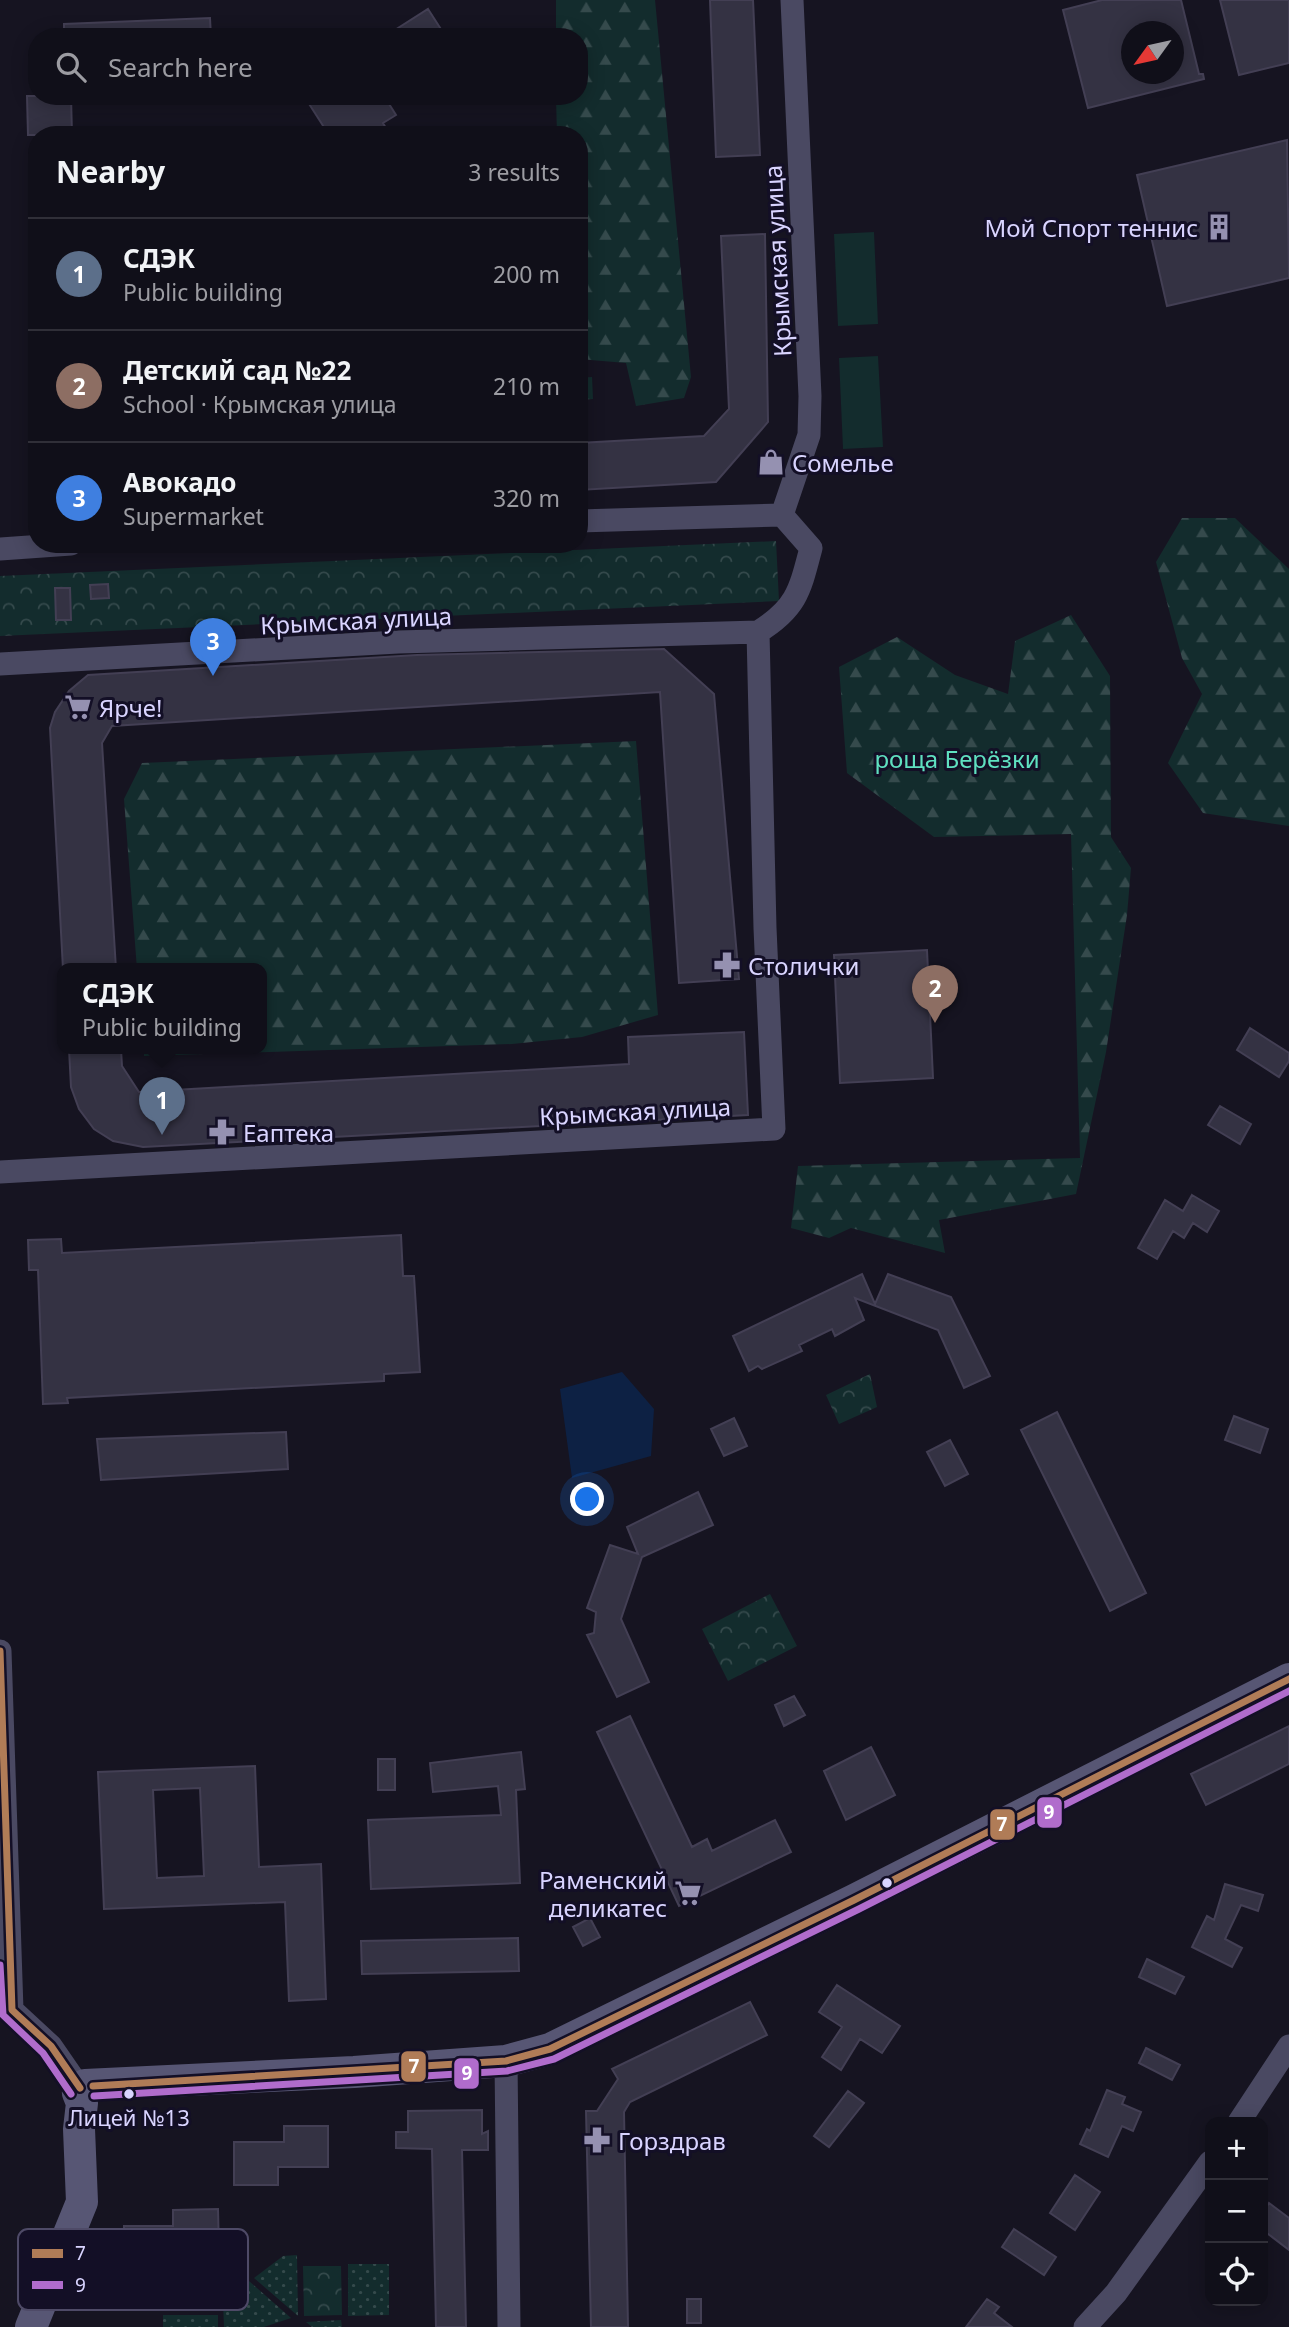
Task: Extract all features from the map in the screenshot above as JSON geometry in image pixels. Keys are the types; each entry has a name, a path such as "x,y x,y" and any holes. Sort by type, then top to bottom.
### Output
{"street":[{"name":"Крымская улица","path":"782,515 809,435 810,396 792,0"},
{"path":"588,521 782,515 811,548 800,593 778,620 758,632"},
{"path":"0,549 28,547"},
{"name":"Крымская улица","path":"0,664 398,642 758,632 765,928 774,1129 0,1172"},
{"path":"0,1651 6,2010 51,2046 85,2092 79,2129 82,2202 71,2229"},
{"path":"85,2092 506,2061 550,2049 682,1987 1289,1679"},
{"path":"1242,2117 1289,2046"},
{"path":"506,2061 509,2327"},
{"path":"1085,2327 1116,2294 1205,2169"},
{"path":"31,2327 38,2310"}],"green space":[{"path":"556,0 655,0 691,377 684,398 636,406 626,363 588,360 588,126 557,126 556,105 588,105 588,28 556,28"},
{"path":"874,232 878,324 838,326 834,234"},
{"path":"878,356 883,447 843,449 839,358"},
{"path":"588,377 592,377 593,399 588,399"},
{"path":"1182,518 1235,518 1289,569 1289,826 1203,813 1168,763 1202,694 1182,658 1156,562"},
{"path":"776,541 779,601 0,636 0,576 510,553 588,553 588,549"},
{"name":"роща Берёзки","path":"1071,615 1110,676 1111,837 1131,868 1127,915 1106,1052 1076,1194 939,1220 945,1253 851,1228 829,1238 791,1228 798,1166 1080,1158 1071,834 934,837 847,773 839,667 897,637 955,675 1008,694 1015,641"},
{"path":"636,741 658,1015 582,1037 512,1044 267,1052 267,963 137,963 124,799 142,763"},
{"path":"144,1054 205,1054 144,1056"},
{"path":"870,1374 877,1407 839,1424 826,1395"},
{"path":"770,1594 797,1646 728,1681 702,1629"},
{"path":"297,2255 298,2316 254,2278 283,2256"},
{"path":"348,2264 389,2264 389,2315 348,2316"},
{"path":"303,2266 341,2266 342,2315 304,2316"},
{"path":"248,2282 291,2318 264,2327 224,2327 223,2310 248,2310"},
{"path":"163,2315 218,2315 218,2327 163,2327"},
{"path":"341,2320 342,2327 312,2327 306,2322"}],"water":[{"path":"622,1372 654,1409 651,1456 572,1478 560,1389"}],"building":[{"path":"710,0 753,0 760,155 716,157"},
{"path":"1102,0 1181,0 1199,74 1203,74 1204,79 1184,84 1088,108 1063,10"},
{"path":"1220,0 1289,0 1289,63 1239,75"},
{"path":"428,9 440,28 398,28"},
{"path":"210,18 211,28 64,28 64,24"},
{"path":"27,96 28,105 71,105 72,126 28,126 28,135"},
{"path":"310,105 390,105 396,115 383,123 385,126 323,126"},
{"name":"Мой Спорт теннис","path":"1287,140 1289,278 1167,306 1137,175"},
{"path":"765,234 768,422 716,482 588,489 588,442 704,436 729,409 721,236"},
{"path":"108,584 109,598 91,599 90,585"},
{"path":"55,588 70,588 71,620 56,620"},
{"path":"664,649 714,694 739,979 679,983 660,692 112,726 102,743 116,963 63,963 50,728 55,712 69,691 88,675 417,655"},
{"path":"927,950 933,1078 840,1083 834,955"},
{"path":"1250,1028 1289,1053 1289,1061 1279,1077 1237,1050"},
{"path":"744,1032 748,1115 143,1147 113,1141 94,1129 79,1109 71,1087 69,1054 121,1054 122,1066 139,1092 629,1064 628,1037"},
{"path":"1220,1106 1251,1124 1240,1144 1208,1125"},
{"path":"1192,1195 1219,1211 1207,1232 1193,1223 1184,1238 1173,1231 1157,1259 1138,1248 1165,1200 1183,1211"},
{"path":"401,1235 403,1276 414,1276 420,1372 384,1374 384,1381 67,1398 68,1403 43,1404 38,1270 29,1270 28,1240 61,1239 62,1253"},
{"path":"862,1274 875,1304 888,1274 951,1297 990,1376 964,1388 938,1330 855,1298 864,1320 835,1336 832,1329 799,1345 802,1351 762,1369 758,1366 749,1371 733,1336"},
{"path":"1057,1412 1146,1593 1110,1611 1021,1430"},
{"path":"1234,1416 1268,1429 1260,1453 1225,1440"},
{"path":"734,1418 747,1446 724,1456 711,1429"},
{"path":"286,1432 288,1469 101,1480 97,1439"},
{"path":"950,1440 968,1474 945,1486 927,1452"},
{"path":"698,1492 713,1525 642,1557 621,1619 649,1682 617,1697 587,1635 594,1633 596,1612 587,1608 610,1545 638,1554 627,1527"},
{"path":"794,1696 805,1715 784,1726 775,1705"},
{"path":"630,1716 692,1847 707,1839 712,1851 775,1820 791,1852 679,1906 597,1732"},
{"path":"1289,1726 1289,1764 1206,1805 1191,1774"},
{"path":"871,1747 895,1795 846,1820 824,1771"},
{"path":"521,1752 525,1789 516,1790 520,1883 371,1889 368,1820 501,1815 498,1786 433,1792 430,1763"},
{"path":"378,1759 395,1759 395,1790 378,1790"},
{"path":"255,1766 259,1867 321,1864 326,1999 289,2001 285,1902 104,1909 98,1772","holes":["200,1788 204,1876 157,1878 153,1790"]},
{"path":"1225,1884 1263,1895 1258,1911 1241,1905 1225,1939 1242,1948 1232,1967 1192,1947 1207,1916 1214,1920"},
{"path":"590,1918 600,1937 583,1946 573,1927"},
{"path":"518,1938 519,1971 362,1974 361,1941"},
{"path":"1147,1959 1184,1977 1175,1994 1139,1977"},
{"path":"837,1985 900,2026 882,2053 860,2039 841,2070 822,2057 842,2027 819,2012"},
{"path":"750,2002 767,2035 630,2102 624,2112 628,2327 591,2327 586,2111 597,2111 618,2079 612,2069"},
{"path":"1146,2048 1180,2065 1172,2080 1139,2063"},
{"path":"1107,2090 1125,2097 1122,2104 1141,2112 1133,2131 1122,2126 1108,2157 1080,2144 1087,2129 1090,2131"},
{"path":"848,2091 864,2103 829,2147 814,2136"},
{"path":"482,2110 482,2134 488,2131 488,2150 462,2150 466,2327 436,2327 432,2149 396,2148 396,2132 408,2132 408,2111"},
{"path":"284,2126 328,2126 328,2167 278,2167 278,2185 234,2185 234,2142 284,2142"},
{"path":"1075,2175 1100,2192 1075,2230 1050,2213"},
{"path":"1268,2204 1289,2218 1289,2250 1268,2234"},
{"path":"218,2209 218,2229 124,2229 124,2226 173,2226 173,2210"},
{"path":"1014,2229 1056,2257 1044,2275 1002,2247"},
{"path":"687,2299 701,2299 701,2323 687,2323"},
{"path":"987,2299 999,2307 994,2313 1012,2327 966,2327"}],"transit line":[{"name":"7","path":"0,1651 12,2010 51,2046 80,2088"},
{"name":"7","path":"93,2086 506,2061 550,2049 854,1900 1289,1679"},
{"name":"9","path":"94,2096 507,2071 554,2059 859,1909 1289,1691"},
{"name":"9","path":"0,1965 3,2015 43,2053 71,2094"}],"place":[{"name":"Мой Спорт теннис","path":"1219,227"},
{"name":"Сомелье","path":"771,462"},
{"name":"Авокадо","path":"213,676"},
{"name":"Ярче!","path":"78,707"},
{"name":"Столички","path":"727,965"},
{"name":"Детский сад №22","path":"935,1023"},
{"name":"Еаптека","path":"222,1132"},
{"name":"СДЭК","path":"162,1135"},
{"name":"Раменский деликатес","path":"688,1893"},
{"name":"Лицей №13","path":"129,2094"},
{"name":"Горздрав","path":"597,2140"}]}
